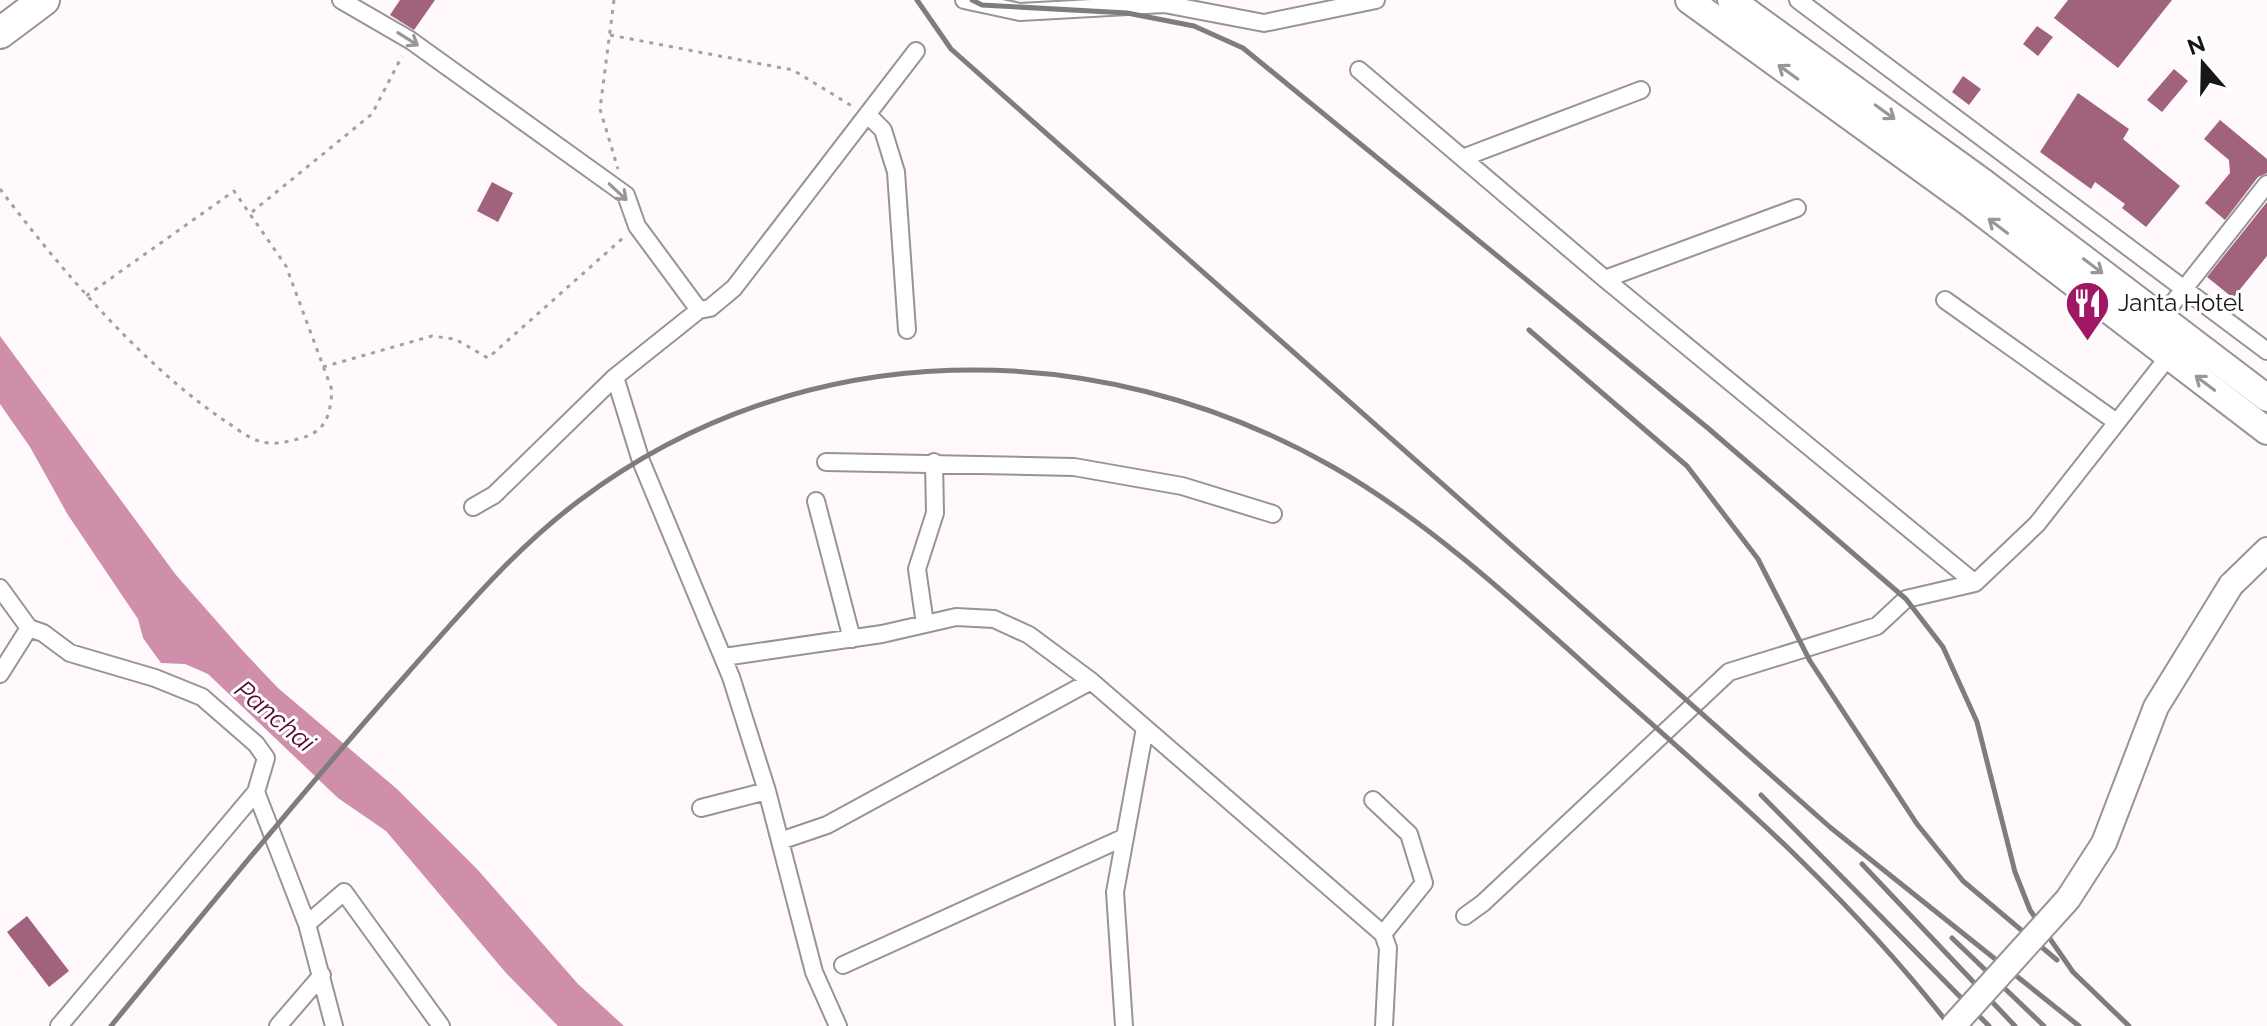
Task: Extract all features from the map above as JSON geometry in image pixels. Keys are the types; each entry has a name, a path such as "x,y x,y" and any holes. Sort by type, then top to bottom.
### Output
{"highway":[{"path":"0,33 44,0"}],"main road":[{"path":"1689,0 1968,202 2153,328 2267,398"},
{"path":"1731,0 2153,328 2169,356 2267,431"}],"street":[{"path":"341,0 410,40 626,195 637,226 699,310"},
{"path":"964,0 1020,12 1164,4 1264,23 1376,0"},
{"path":"1798,0 2267,351"},
{"path":"473,507 494,495 615,377 699,310 710,308 734,288 916,51"},
{"path":"1359,70 1605,279 1975,583"},
{"path":"1465,157 1641,90"},
{"path":"869,116 883,130 896,172 907,330"},
{"path":"2153,328 2267,184"},
{"path":"1605,279 1797,208"},
{"path":"1945,300 2115,421"},
{"path":"1465,916 1483,903 1729,672 1877,626 1906,599 1975,583 2037,524 2169,356"},
{"path":"615,377 641,461 724,657 767,791 814,972 838,1026"},
{"path":"826,462 1074,467 1182,486 1273,514"},
{"path":"925,624 917,569 935,513 934,462"},
{"path":"816,501 852,639"},
{"path":"1953,1026 2068,899 2104,843 2156,707 2231,585 2267,550"},
{"path":"0,588 29,628 43,633 70,653 155,678 202,697 256,744 266,758 256,792 59,1026"},
{"path":"724,657 852,639 956,617 994,619 1029,635 1091,681 1383,934 1388,948 1384,1026"},
{"path":"0,674 29,628"},
{"path":"780,841 827,825 1091,681"},
{"path":"1124,1026 1115,892 1145,728"},
{"path":"701,808 767,791"},
{"path":"256,792 307,924 334,1026"},
{"path":"1373,800 1409,834 1424,883 1383,934"},
{"path":"843,965 1125,837"},
{"path":"307,924 344,892 441,1026"},
{"path":"278,1026 322,975"}],"path":[{"path":"614,0 600,109 626,195"},
{"path":"610,35 793,70 869,116"},
{"path":"252,212 372,114 410,40"},
{"path":"0,189 86,296 198,402 260,442 282,443 309,436 325,426 331,410 332,390 286,266 252,212 234,191 86,296"},
{"path":"323,367 432,336 455,339 488,358 637,226"}],"water":[{"name":"Panchai","path":"0,336 176,575 242,650 278,688 397,789 477,869 578,984 624,1026 558,1026 506,973 386,831 338,798 208,674 185,664 161,663 143,638 138,619 68,515 30,447 0,404"}],"building":[{"path":"400,0 435,0 414,30 390,15"},
{"path":"2068,0 2172,0 2118,68 2054,18"},
{"path":"2037,26 2053,37 2038,56 2023,44"},
{"path":"2174,69 2188,81 2162,112 2147,100"},
{"path":"1963,76 1981,89 1969,105 1952,92"},
{"path":"2078,93 2129,129 2123,139 2180,186 2146,227 2122,208 2125,204 2095,182 2091,189 2040,152"},
{"path":"2220,120 2267,159 2267,173 2258,177 2225,220 2205,203 2230,173 2229,160 2204,139"},
{"path":"492,182 513,193 498,222 477,211"},
{"path":"2267,202 2267,256 2233,298 2207,277"},
{"path":"27,916 69,971 49,987 7,932"}],"railway":[{"path":"917,0 951,49 1831,828 2079,1026"},
{"path":"972,0 982,5 1127,13 1194,26 1243,48 1709,429 1906,599 1943,647 1977,722 2015,872 2030,910 2073,972 2129,1026"},
{"path":"1529,330 1687,466 1758,559 1810,661 1917,824 1963,881 2057,960"},
{"path":"111,1026 368,718 488,583 532,540 580,500 666,445 758,405 853,381 951,370 1049,374 1147,392 1242,423 1333,467 1372,491 1486,577 1756,817 1875,937 1950,1026"},
{"path":"1761,795 1989,1026"},
{"path":"1862,864 2015,1026"},
{"path":"1952,938 2044,1026"}],"place":[{"name":"Janta Hotel","path":"2087,342"}]}
